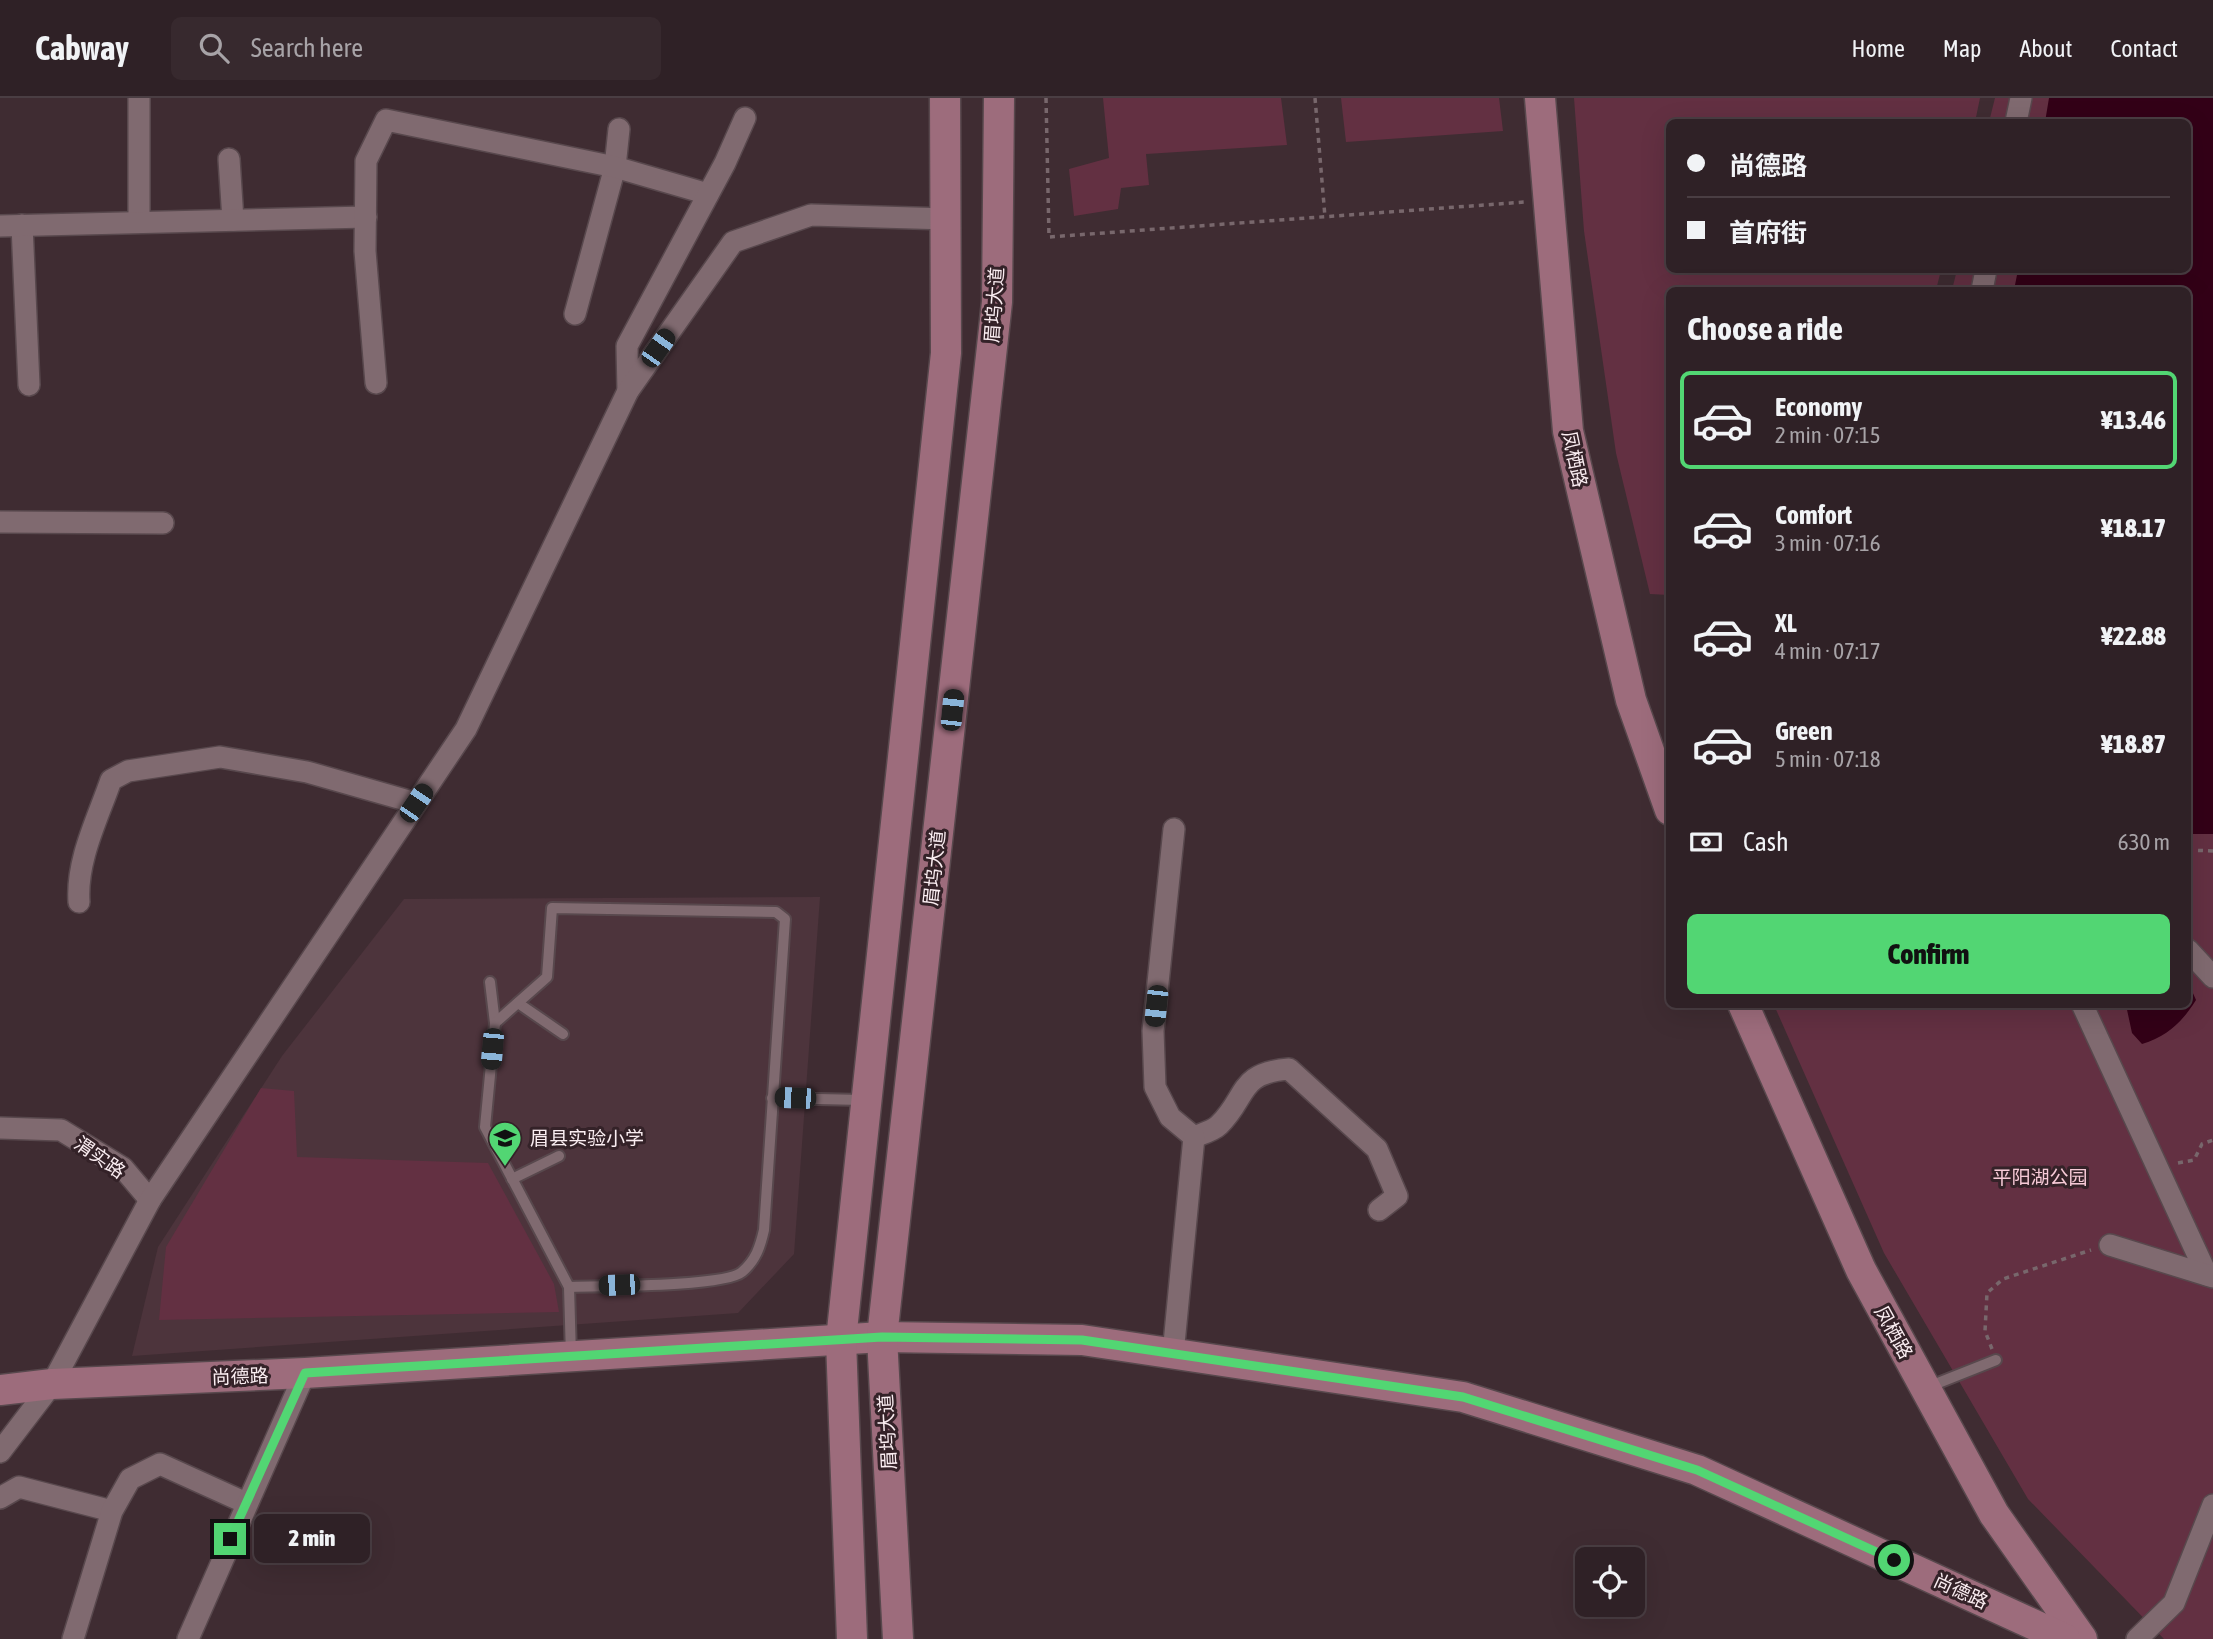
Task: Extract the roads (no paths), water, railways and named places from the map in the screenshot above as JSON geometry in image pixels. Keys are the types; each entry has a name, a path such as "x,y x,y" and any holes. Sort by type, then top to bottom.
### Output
{"street":[{"path":"139,98 139,222"},
{"path":"852,1639 841,1339 946,353 948,219 945,98"},
{"name":"眉坞大道","path":"898,1639 882,1337 997,302 999,98"},
{"name":"凤栖路","path":"1541,98 1568,431 1630,700 1666,799"},
{"path":"2017,119 2021,98"},
{"path":"628,391 627,346 745,118"},
{"path":"376,383 366,217 366,161 386,120 615,167 708,194"},
{"path":"575,314 615,167 620,129"},
{"path":"229,159 233,220"},
{"path":"0,1452 52,1384 150,1200 466,729 628,391 733,242 811,215 948,219"},
{"path":"0,226 366,217"},
{"path":"22,225 29,384"},
{"path":"0,522 163,523"},
{"path":"79,902 78,888 84,855 111,780 128,771 220,757 307,772 416,803"},
{"path":"1174,829 1153,1031 1156,1087 1170,1117 1194,1137"},
{"path":"2191,953 2213,977"},
{"name":"凤栖路","path":"1745,1008 1861,1270 1994,1514 2082,1639"},
{"path":"2084,1008 2210,1276"},
{"path":"1194,1137 1217,1127 1241,1089 1266,1071 1289,1069 1377,1149 1396,1196 1379,1210"},
{"name":"渭实路","path":"0,1128 61,1130 122,1168 150,1200"},
{"path":"1173,1354 1194,1137"},
{"path":"2110,1245 2210,1276"},
{"name":"尚德路","path":"0,1390 52,1384 305,1373 882,1337 1082,1340 1463,1397 1697,1470 2065,1639"},
{"path":"188,1639 305,1373"},
{"path":"73,1639 111,1511 130,1479 160,1464 246,1503"},
{"path":"0,1498 19,1488 111,1511"},
{"path":"2137,1639 2174,1603 2213,1505"}],"lane":[{"path":"495,1023 547,977 552,908 776,912 785,919 764,1230 758,1255 740,1274 693,1282 569,1287"},
{"path":"490,982 495,1023 485,1127 569,1287 571,1357"},
{"path":"518,1003 563,1034"},
{"path":"772,1098 866,1100"},
{"path":"512,1180 559,1156"},
{"path":"1925,1388 1996,1360"}],"place":[{"name":"眉县实验小学","path":"505,1168"}],"park label":[{"name":"平阳湖公园","path":"2040,1177"}]}
